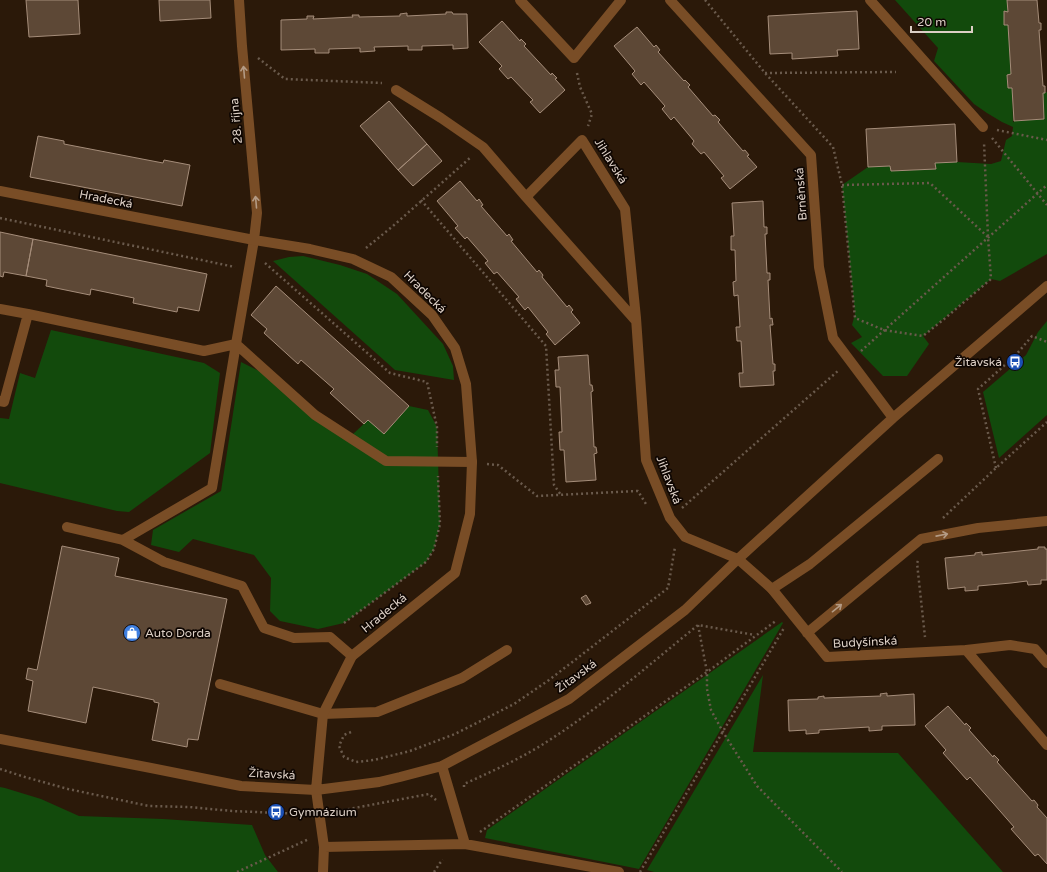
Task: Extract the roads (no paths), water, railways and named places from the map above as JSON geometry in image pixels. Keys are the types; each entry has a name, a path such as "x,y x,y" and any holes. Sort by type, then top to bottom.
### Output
{"street":[{"name":"28. října","path":"239,0 257,213 254,240"},
{"path":"520,0 574,58 621,0"},
{"name":"Brněnská","path":"670,0 811,155 819,267 833,338 894,418"},
{"path":"870,0 983,127"},
{"path":"396,90 441,118 483,147 636,321"},
{"name":"Jihlavská","path":"526,197 582,140 625,209 636,321 646,460 670,518 685,537 738,559"},
{"name":"Hradecká","path":"0,191 254,240 310,248 353,258 391,277 432,315 455,348 466,384 472,462 470,514 455,573 352,656 323,714 316,790 324,847 324,872"},
{"path":"123,540 212,488 254,240"},
{"name":"Žitavská","path":"0,739 241,786 316,790 379,782 442,766 569,699 685,610 738,559 894,418 1047,286"},
{"path":"0,309 204,351 236,344"},
{"path":"0,402 4,402 28,314"},
{"path":"236,344 315,415 386,461 472,462"},
{"path":"772,589 810,564 938,459"},
{"path":"807,633 921,539 978,528 1047,520"},
{"path":"67,527 123,540 164,562 242,586 264,628 294,638 330,637 352,656"},
{"name":"Budyšínská","path":"738,559 772,589 827,657 966,650 1010,645 1034,649 1047,663"},
{"path":"220,684 323,714 377,712 462,678 508,650"},
{"path":"966,650 1047,745"},
{"path":"442,766 466,844"},
{"path":"324,847 466,844 619,872"}],"place":[{"name":"Žitavská","path":"1015,362"},
{"name":"Auto Dorda","path":"132,633"},
{"name":"Gymnázium","path":"276,812"}]}
